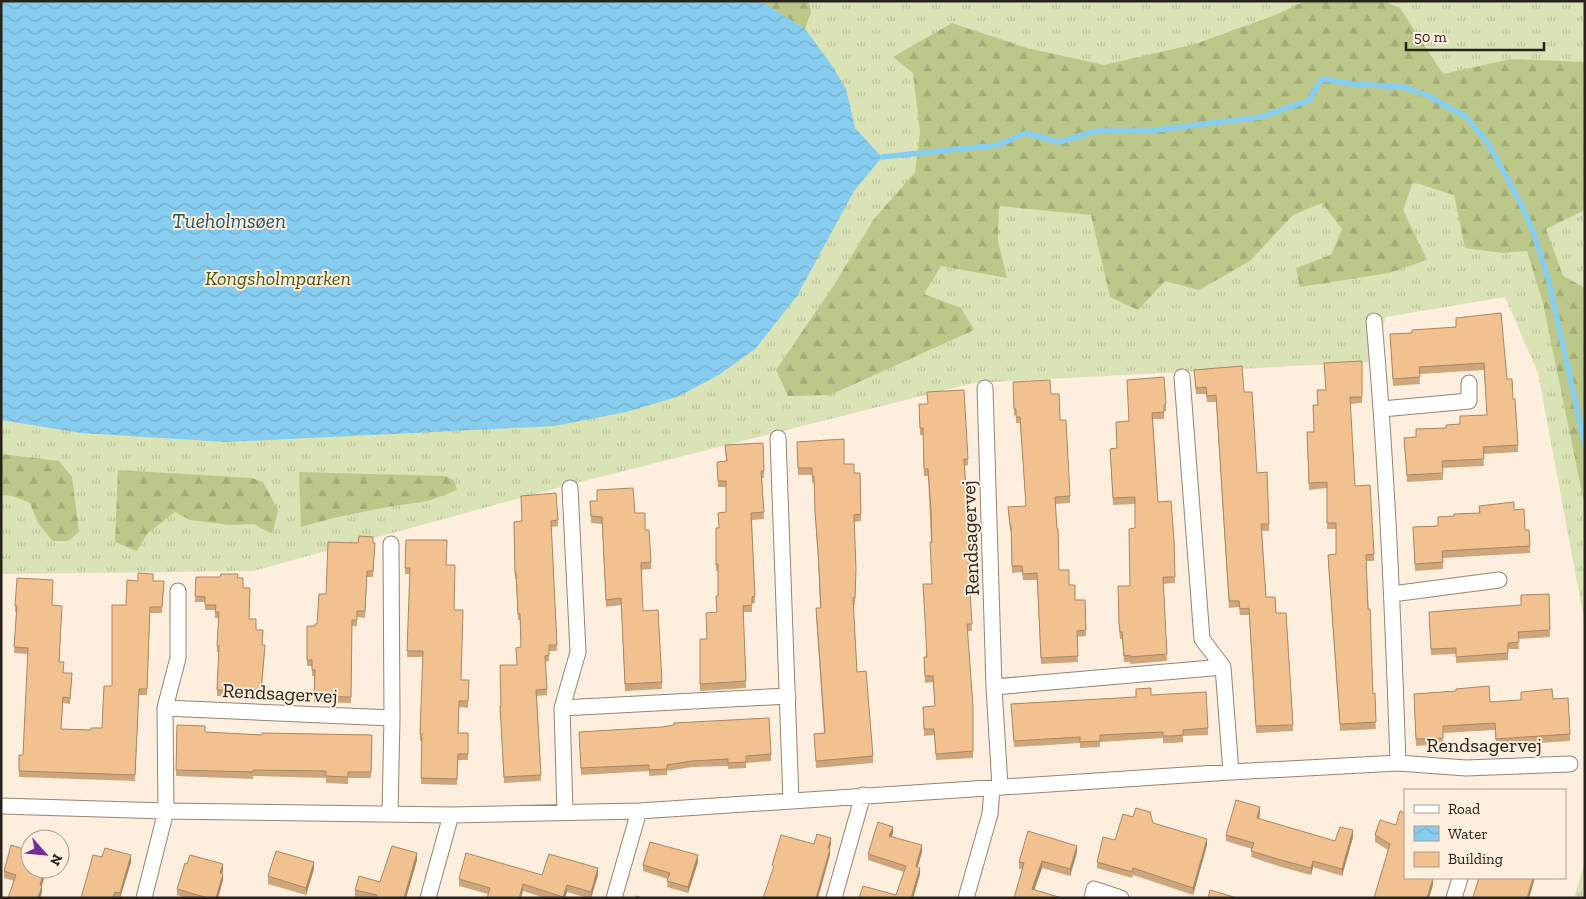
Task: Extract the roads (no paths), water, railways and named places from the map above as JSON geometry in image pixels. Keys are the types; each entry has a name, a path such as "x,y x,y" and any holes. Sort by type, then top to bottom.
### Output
{"street":[{"name":"Rendsagervej","path":"1374,321 1382,410 1392,594 1398,763"},
{"path":"1182,377 1202,639 1223,667 1232,772"},
{"path":"1382,410 1469,402 1469,383"},
{"name":"Rendsagervej","path":"985,388 996,788"},
{"path":"778,438 791,801"},
{"path":"565,812 562,708 578,652 570,488"},
{"path":"390,814 392,718 391,544"},
{"path":"1392,594 1499,580"},
{"path":"144,898 166,810 165,708 178,658 178,592"},
{"path":"994,687 1223,667"},
{"path":"562,708 788,696"},
{"name":"Rendsagervej","path":"165,708 392,718"},
{"name":"Rendsagervej","path":"1,806 451,815 639,811 863,795 1398,763 1466,768 1570,764"},
{"path":"966,898 996,788"},
{"path":"834,898 863,795"},
{"path":"614,898 639,811"},
{"path":"428,898 451,815"},
{"path":"1454,898 1460,879"},
{"path":"1092,898 1094,890 1121,898"}],"water":[{"name":"Tueholmsøen","path":"1,1 761,1 805,29 831,64 846,89 855,128 882,157 854,191 797,296 755,349 719,375 677,397 626,412 555,426 226,442 81,433 1,420"}],"waterway":[{"path":"882,157 998,145 1026,133 1060,142 1096,131 1148,131 1261,117 1310,100 1323,79 1352,84 1404,87 1429,96 1466,117 1488,143 1521,204 1534,234 1548,278 1585,445"}],"park label":[{"name":"Kongsholmparken","path":"278,278"}]}
